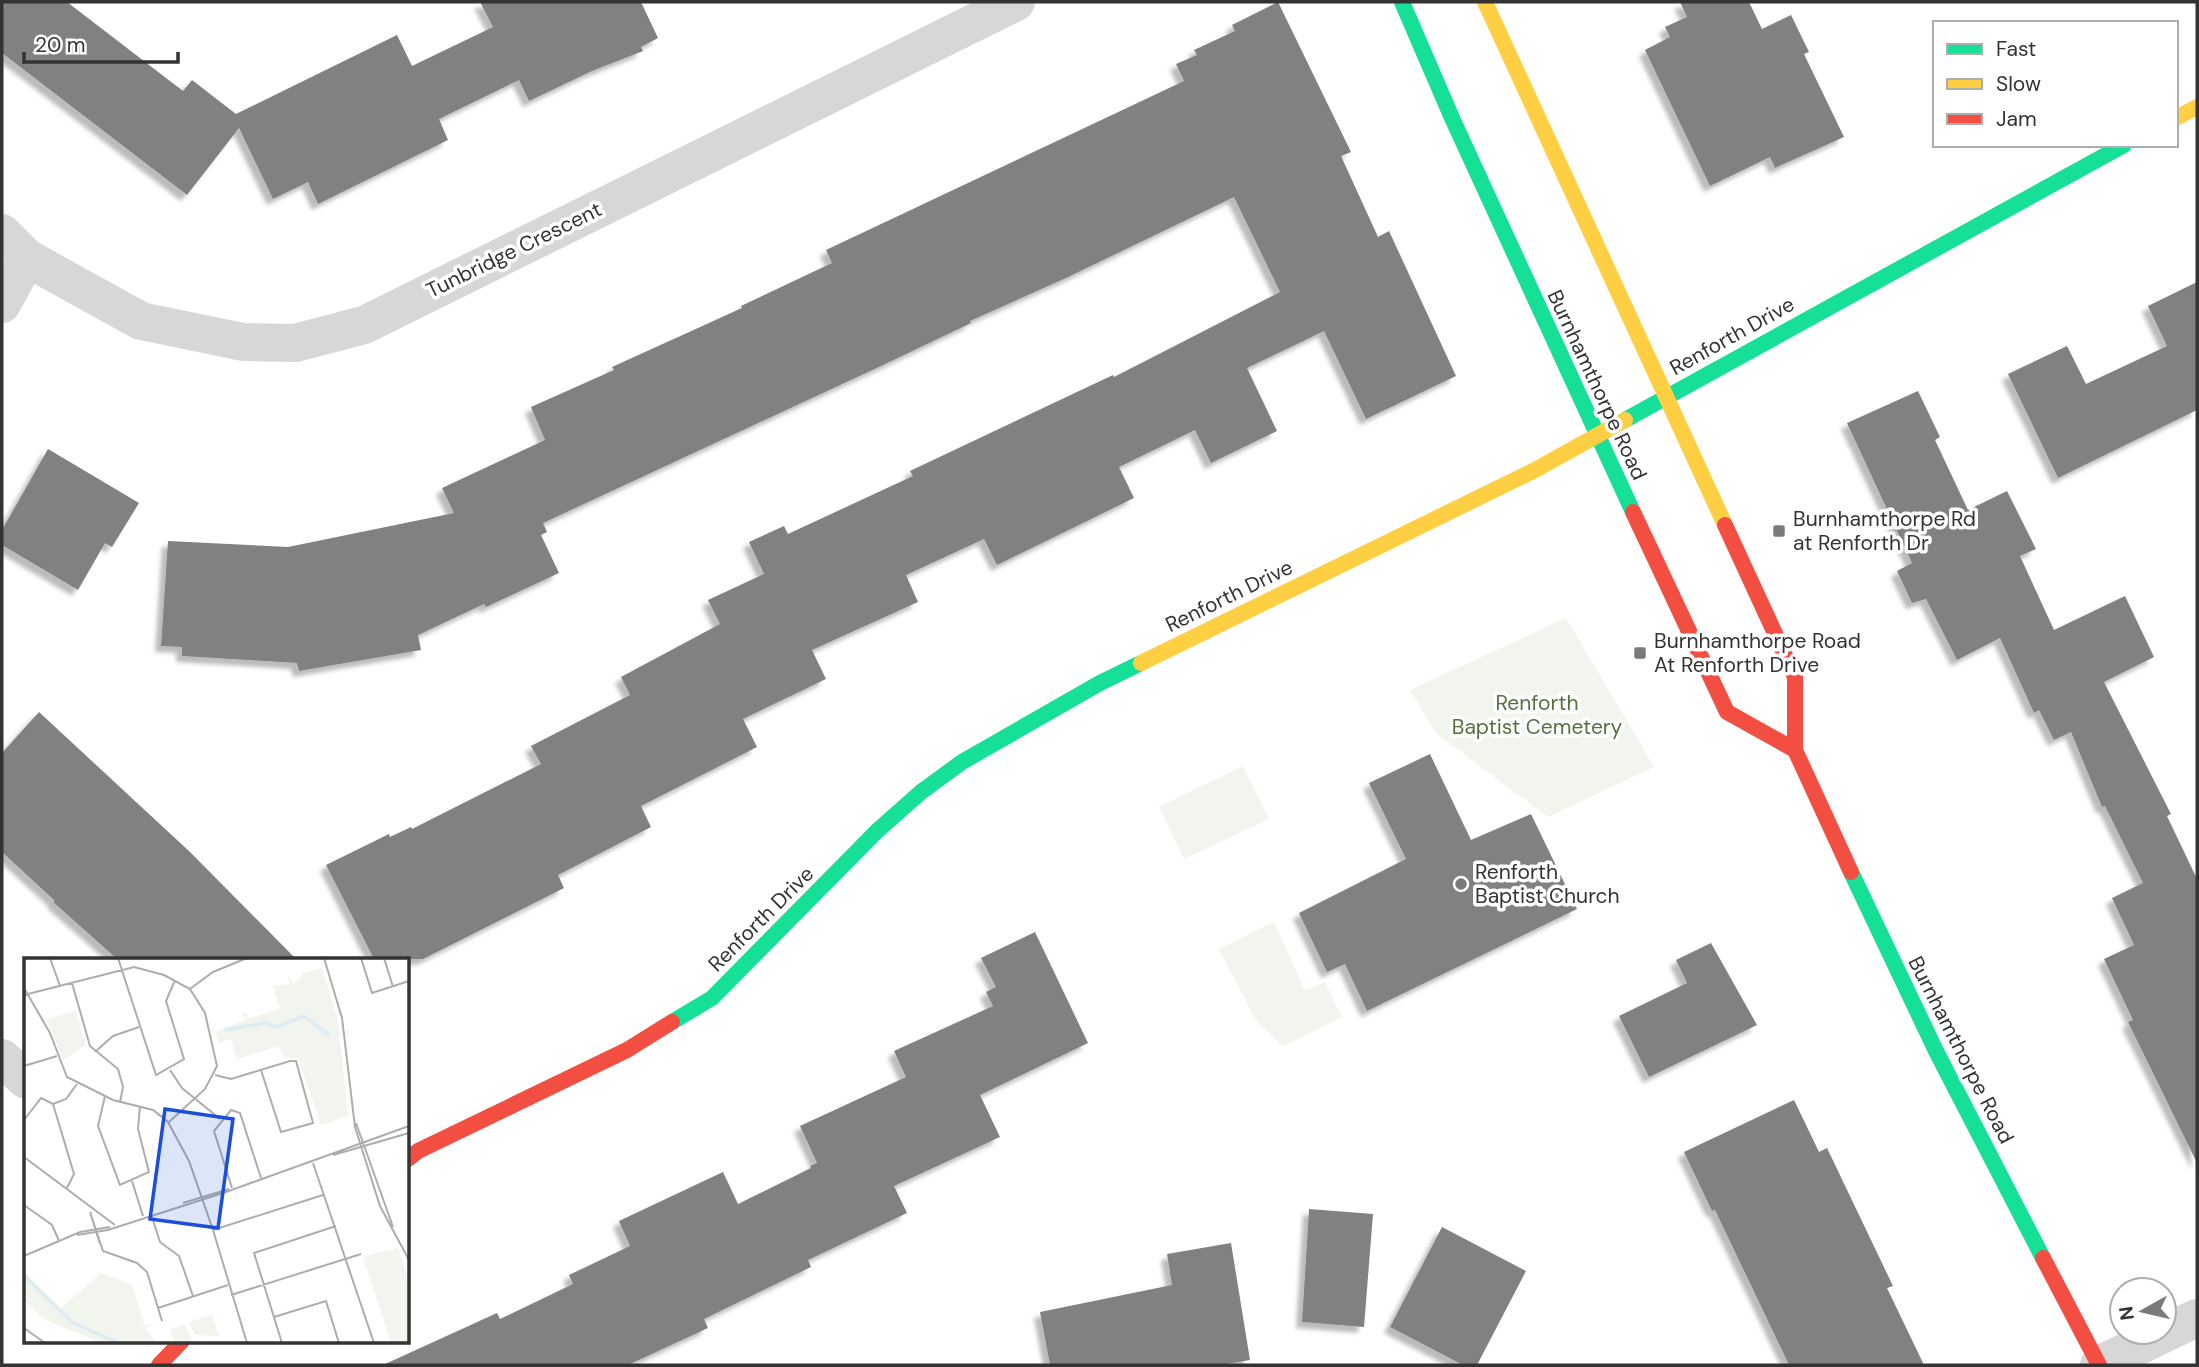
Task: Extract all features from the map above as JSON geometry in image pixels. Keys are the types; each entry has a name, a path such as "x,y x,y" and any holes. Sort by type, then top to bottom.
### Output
{"main road":[{"name":"Burnhamthorpe Road","path":"1402,2 1596,435 1727,712 1795,750"},
{"name":"Burnhamthorpe Road","path":"1485,2 1796,677 1795,750 1810,786 1936,1051 2099,1365"},
{"path":"2178,117 2197,107"},
{"name":"Renforth Drive","path":"410,1158 627,1050 712,998 877,831 921,792 961,762 1100,682 1535,470 2120,147"},
{"path":"159,1365 181,1342"}],"street":[{"name":"Tunbridge Crescent","path":"15,245 141,321 243,342 295,343 364,325 1016,2"},
{"path":"2,304 15,245"},
{"path":"2,1058 24,1078"},
{"path":"2099,1365 2197,1318"}],"green space":[{"name":"Renforth Baptist Cemetery","path":"1566,618 1654,767 1548,817 1436,733 1410,690"},
{"path":"1243,766 1269,819 1184,859 1159,807"},
{"path":"1274,922 1305,991 1325,982 1342,1017 1283,1046 1257,1022 1219,949"}],"building":[{"path":"2,2 67,2 183,91 192,80 236,114 397,35 412,66 493,27 480,2 641,2 658,38 641,47 643,51 592,71 529,101 519,80 439,119 448,140 318,204 308,182 273,199 239,128 187,195 2,53"},
{"path":"1278,2 1351,152 1341,156 1378,237 1389,231 1456,376 1366,419 1324,331 1247,368 1277,431 1211,463 1195,430 1119,467 1134,498 997,565 984,539 906,575 918,602 812,650 826,679 743,719 757,747 641,806 651,827 558,875 564,888 423,959 373,958 326,865 389,834 390,837 411,827 412,829 541,764 531,746 630,695 621,677 720,624 708,600 764,574 749,542 784,526 788,534 913,476 910,471 1113,375 1114,377 1280,292 1234,197 970,321 971,323 881,366 543,523 547,532 541,535 559,573 418,635 421,650 299,671 297,663 182,656 182,647 161,646 168,541 288,547 454,513 442,488 545,440 531,407 614,370 612,367 742,308 741,306 832,263 826,250 1184,81 1176,64 1197,55 1194,50 1235,31 1232,25"},
{"path":"1680,2 1749,2 1762,29 1791,15 1809,52 1804,54 1844,137 1775,168 1770,157 1710,186 1645,50 1670,37 1665,27 1687,17"},
{"path":"2197,282 2197,410 2058,478 2008,374 2067,346 2086,384 2167,346 2148,306"},
{"path":"1918,391 1940,437 1935,440 1968,510 2007,491 2036,549 2020,556 2054,630 2125,596 2154,657 2104,682 2171,814 2167,816 2197,879 2197,1163 2128,1022 2133,1020 2104,959 2134,945 2112,898 2143,883 2105,806 2102,807 2071,732 2054,740 2039,710 2034,713 2000,638 1957,660 1926,599 1912,603 1897,571 1912,563 1847,423"},
{"path":"48,449 139,503 112,547 105,543 78,590 2,545 2,530"},
{"path":"39,712 190,852 295,958 116,958 2,852 2,753"},
{"name":"Renforth Baptist Church","path":"1430,754 1471,840 1531,814 1577,909 1367,1011 1345,964 1327,972 1299,913 1406,859 1369,783"},
{"path":"1035,932 1088,1043 980,1095 1000,1137 894,1186 907,1213 808,1260 811,1267 704,1319 708,1328 628,1365 383,1365 497,1313 500,1319 573,1284 569,1275 630,1246 619,1221 723,1172 738,1204 811,1168 810,1166 817,1163 800,1126 906,1077 894,1051 993,1006 986,992 996,987 981,958"},
{"path":"1711,943 1757,1025 1649,1077 1619,1016 1687,983 1676,960"},
{"path":"1794,1100 1819,1152 1827,1148 1893,1286 1887,1288 1924,1365 1789,1365 1715,1210 1712,1211 1684,1152"},
{"path":"1309,1209 1373,1214 1364,1327 1302,1322"},
{"path":"1442,1227 1526,1271 1477,1365 1463,1365 1390,1327"},
{"path":"1231,1243 1250,1360 1221,1365 1050,1365 1040,1312 1172,1285 1167,1254"}],"traffic: fast":[{"path":"1402,2 1452,118 1633,512"},
{"path":"1625,420 2120,147"},
{"path":"672,1022 712,998 877,831 921,792 962,762 1100,683 1141,663"},
{"path":"1851,872 1936,1051 2043,1258"}],"traffic: slow":[{"path":"1485,2 1725,525"},
{"path":"2178,117 2197,107"},
{"path":"1141,663 1535,470 1625,420"}],"traffic: jam":[{"path":"1633,512 1727,712 1795,750"},
{"path":"1725,525 1795,677 1795,750 1851,872"},
{"path":"410,1157 418,1151 627,1050 672,1022"},
{"path":"2043,1258 2099,1365"},
{"path":"159,1365 181,1342"}],"place":[{"name":"Burnhamthorpe Rd at Renforth Dr","path":"1779,531"},
{"name":"Burnhamthorpe Road At Renforth Drive","path":"1640,653"},
{"name":"Renforth Baptist Church","path":"1461,884"}]}
